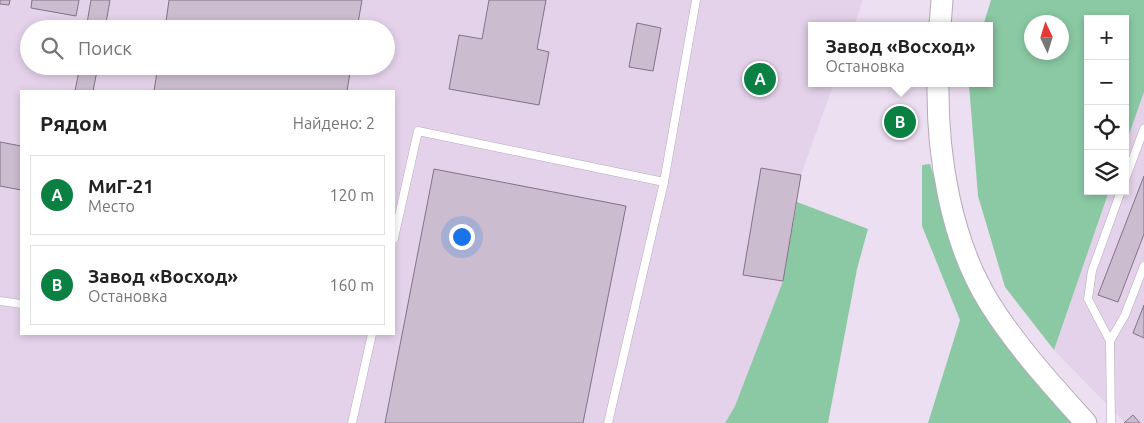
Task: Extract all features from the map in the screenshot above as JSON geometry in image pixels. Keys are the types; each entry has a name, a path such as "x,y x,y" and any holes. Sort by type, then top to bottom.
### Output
{"main road":[{"path":"940,22 942,0"},
{"path":"938,87 943,156 948,192 971,267 990,304 1010,333 1086,423"}],"lane":[{"path":"608,423 664,182 696,0"},
{"path":"1129,169 1144,129"},
{"path":"395,234 418,131 664,182"},
{"path":"1111,423 1110,341 1088,299 1092,271 1120,195"},
{"path":"1110,341 1125,315 1144,266"},
{"path":"0,301 20,304"},
{"path":"352,423 372,335"}],"shaded area":[{"path":"0,0 863,0 855,22 808,22 808,87 833,87 801,175 783,281 735,406 725,423 0,423"},
{"path":"1144,92 1144,423 1125,423 1054,350 1108,195 1129,195 1129,135"}],"green space":[{"path":"991,0 1144,0 1144,92 1129,135 1129,15 1084,15 1084,195 1108,195 1054,350 1005,287 978,196 969,87 993,87 993,22 984,22"},
{"path":"930,164 960,262 1076,423 928,423 960,320 922,226 922,165"},
{"path":"797,202 868,229 857,269 828,423 725,423 735,406 783,281"}],"building":[{"path":"0,0 10,0 9,5 0,4"},
{"path":"32,0 79,0 76,16 31,8"},
{"path":"91,0 110,0 107,20 88,20"},
{"path":"169,0 362,0 359,20 166,20"},
{"path":"489,0 546,0 537,49 549,52 539,105 449,89 459,35 482,39"},
{"path":"637,23 661,28 653,71 629,67"},
{"path":"78,75 96,75 93,90 75,90"},
{"path":"157,75 350,75 347,90 154,90"},
{"path":"0,142 20,146 20,190 0,186"},
{"path":"761,168 801,175 783,281 743,275"},
{"path":"434,169 626,206 583,423 385,423"},
{"path":"1144,176 1144,234 1118,302 1098,295"},
{"path":"1144,305 1144,338 1133,333"},
{"path":"1133,415 1140,423 1124,423"}],"place":[{"name":"МиГ-21","path":"760,79"},
{"name":"Завод «Восход»","path":"900,122"}]}
